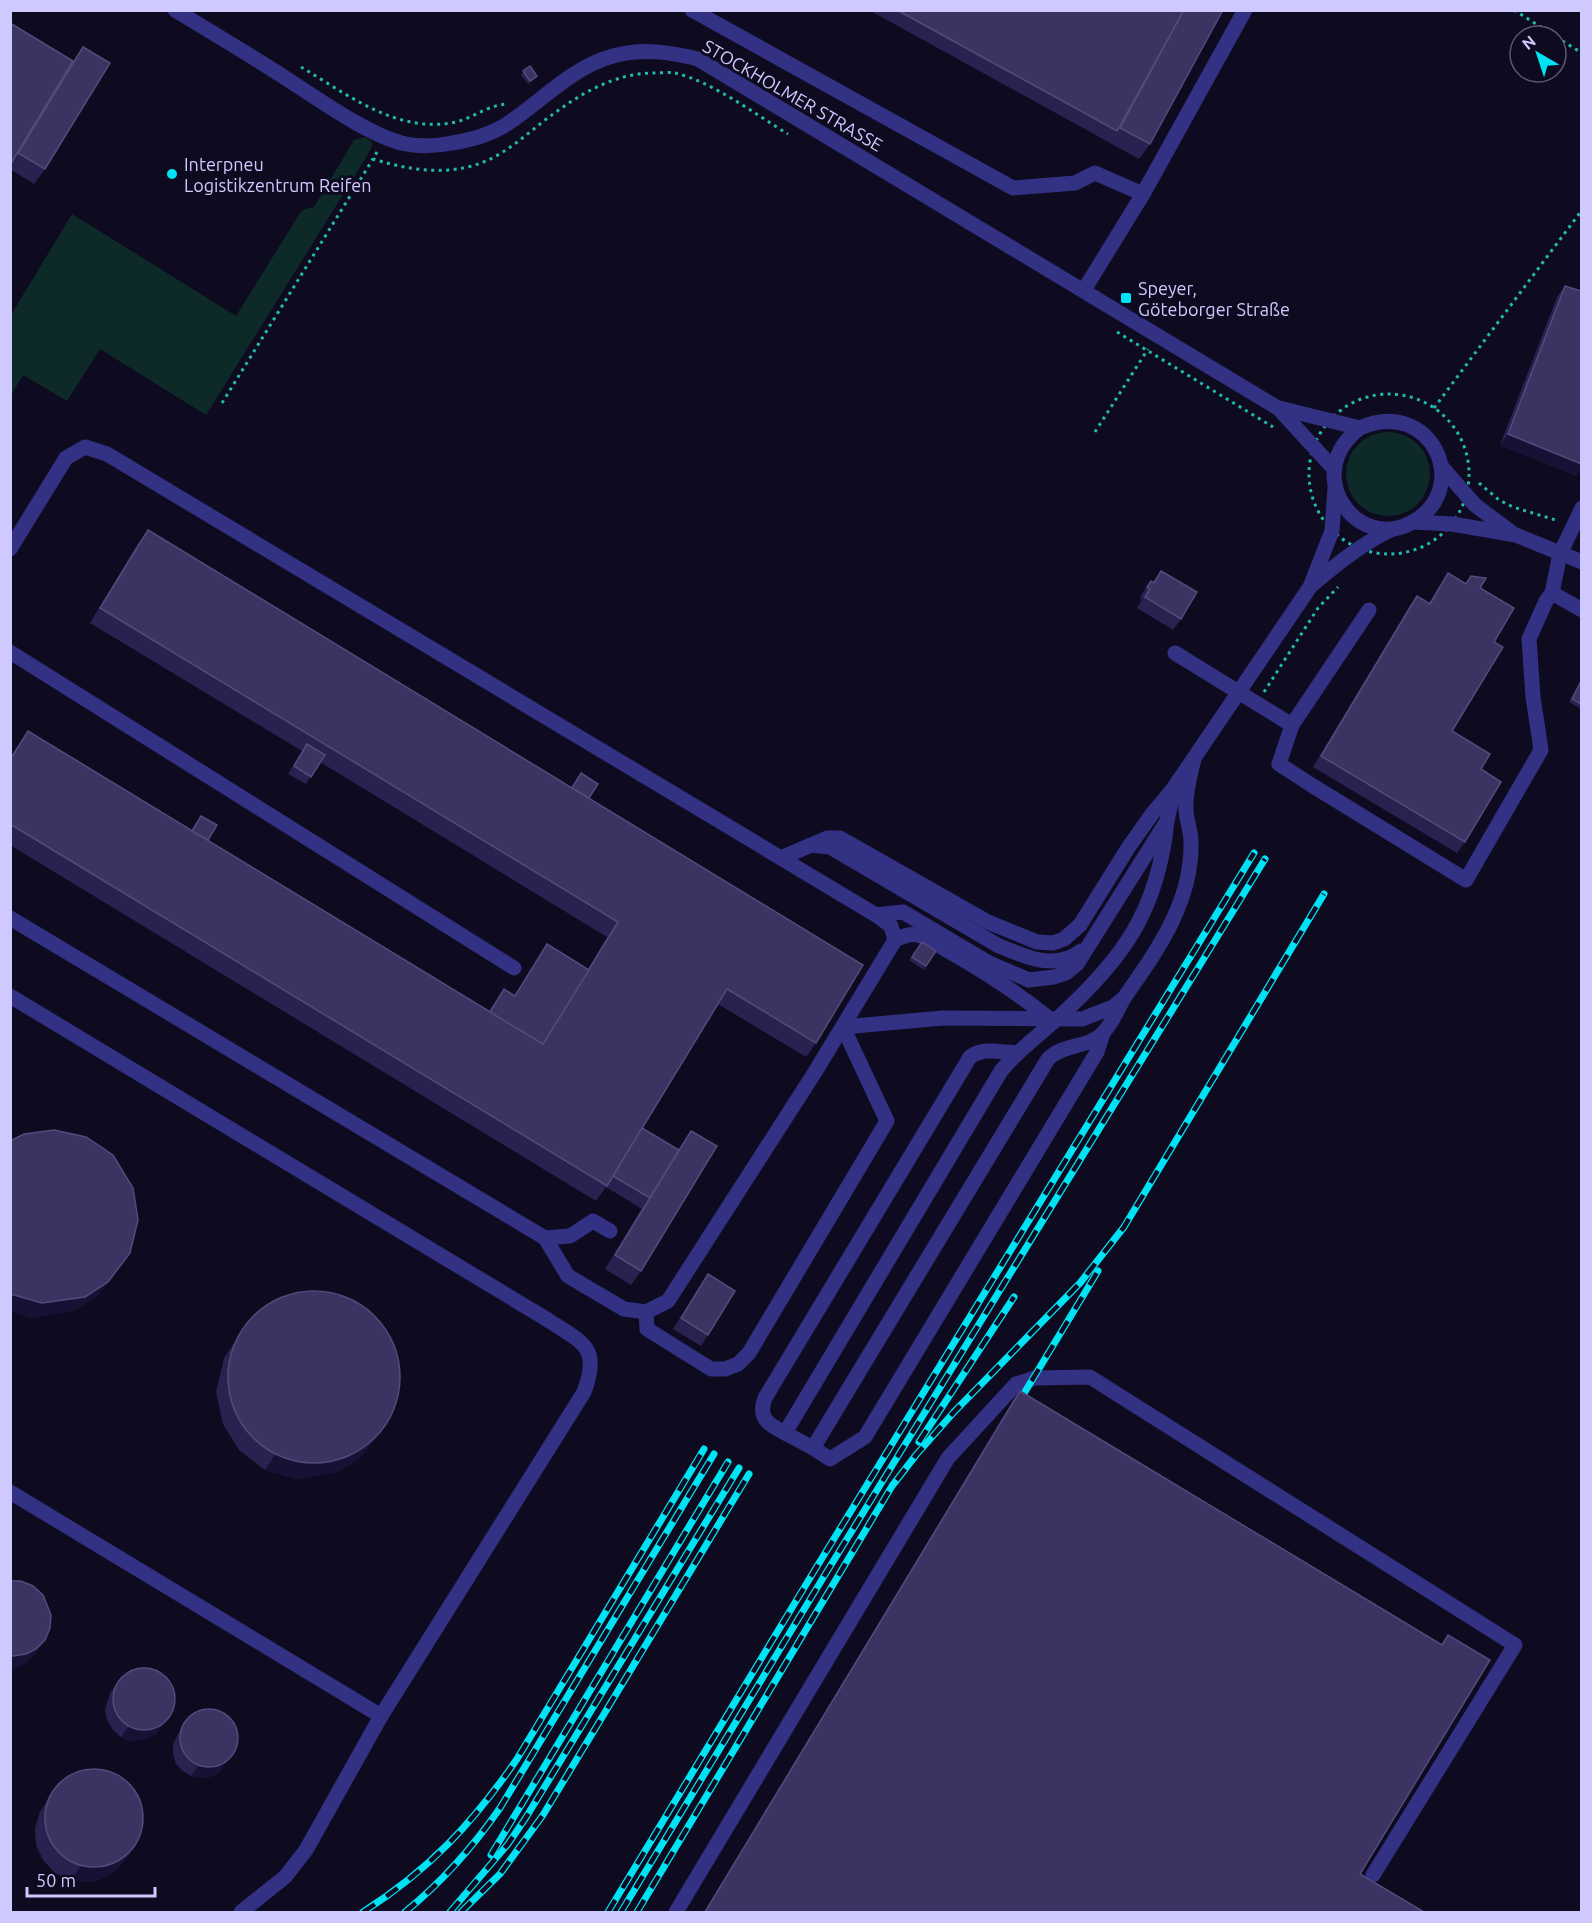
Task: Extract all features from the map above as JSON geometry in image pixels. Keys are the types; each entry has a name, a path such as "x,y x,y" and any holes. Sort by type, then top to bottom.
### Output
{"street":[{"name":"STOCKHOLMER STRASSE","path":"175,10 338,112 386,137 406,144 438,145 470,140 505,125 562,82 611,57 650,51 698,59 1278,408 1360,428"},
{"path":"692,10 1013,188 1075,183 1095,173 1143,194"},
{"path":"1084,290 1143,194 1245,10"},
{"name":"STOCKHOLMER STRASSE","path":"1278,408 1309,452 1334,469"},
{"name":"STOCKHOLMER STRASSE","path":"1385,420 1411,425 1422,432 1438,453 1441,466 1441,482 1436,499 1426,512 1413,522 1397,528 1371,526 1359,520 1348,512 1335,488 1334,469 1341,446 1360,428 1385,420"},
{"path":"10,549 66,458 85,447 107,454 876,915 891,926 895,940"},
{"name":"STOCKHOLMER STRASSE","path":"1441,466 1485,514 1516,536"},
{"path":"781,858 826,838 840,838 988,922 1037,942 1064,939 1080,925 1134,839 1194,759 1310,587 1332,531 1335,488"},
{"path":"1369,610 1292,725 1279,764 1466,880 1541,750 1533,697 1529,639 1552,593 1560,554 1581,508"},
{"name":"STOCKHOLMER STRASSE","path":"1413,522 1452,524 1516,536 1581,562"},
{"path":"1310,587 1337,565 1365,555 1377,537 1397,528"},
{"path":"1552,593 1581,610"},
{"path":"10,652 514,968"},
{"path":"1175,653 1292,725"},
{"path":"1016,1053 984,1050 970,1057 765,1398 762,1406 764,1416 773,1427 830,1459 865,1437 1097,1052 1103,1033 1172,924 1185,891 1192,839 1186,811 1186,797 1194,759"},
{"path":"785,1433 1001,1071 1016,1053 1095,983 1122,950 1136,927 1149,903 1154,887 1175,786"},
{"path":"876,915 903,912 989,963 1029,980 1054,977 1066,973 1077,964 1167,821"},
{"path":"811,845 830,848 840,853 999,946 1023,956 1047,963 1066,960 1079,953 1092,941"},
{"path":"10,918 544,1238 568,1276 624,1309 646,1312 668,1301 843,1027 895,940 914,934 926,939 969,963 1053,1019"},
{"path":"10,996 548,1320 578,1339 590,1355 592,1364 584,1392 381,1716 306,1850 285,1877 241,1912"},
{"path":"843,1027 943,1018 1082,1019 1113,1007 1124,998"},
{"path":"646,1312 647,1329 711,1369 725,1369 738,1364 749,1353 887,1121 843,1027"},
{"path":"813,1448 1048,1059 1055,1052 1096,1039 1103,1033"},
{"path":"544,1238 570,1236 593,1221 610,1231"},
{"path":"676,1912 948,1458 1016,1384 1035,1378 1090,1377 1515,1644 1373,1875"},
{"path":"10,1492 381,1716"}],"path":[{"path":"1514,10 1536,24"},
{"path":"1568,44 1581,52"},
{"path":"294,63 374,111 414,123 451,123 477,114 495,104 508,104 538,126 580,96 611,80 636,74 674,73 705,84 797,139"},
{"path":"222,404 373,159"},
{"path":"1434,408 1581,210"},
{"path":"1109,327 1278,432"},
{"path":"1095,432 1142,359"},
{"path":"1379,395 1398,395 1417,399 1434,408 1449,420 1460,436 1467,455 1469,474 1461,510 1452,524 1434,540 1412,551 1395,554 1365,555 1332,531 1324,522 1313,500 1309,464 1309,452 1329,421 1360,399 1379,395"},
{"path":"1309,452 1309,464"},
{"path":"1469,474 1506,504 1573,526"},
{"path":"1365,555 1379,554"},
{"path":"1257,703 1318,608 1343,582"}],"green space":[{"path":"365,137 372,142 367,156 206,415 100,349 67,401 23,375 11,395 11,315 72,214 236,316 302,210 314,207 354,140"},
{"path":"1388,432 1404,435 1423,451 1430,474 1427,490 1411,509 1388,516 1372,513 1353,497 1346,474 1349,458 1365,439"}],"building":[{"path":"897,10 1184,10 1117,131"},
{"path":"1184,10 1223,10 1150,144 1120,128"},
{"path":"10,23 73,61 10,165"},
{"path":"83,47 110,63 45,169 18,153"},
{"path":"530,66 537,76 530,81 523,71"},
{"path":"1565,286 1581,291 1581,464 1508,434"},
{"path":"148,530 863,965 816,1043 727,989 607,1186 10,824 10,760 28,731 543,1044 618,922 100,608"},
{"path":"1161,571 1197,592 1181,619 1145,597 1150,589 1147,587 1151,581 1154,583"},
{"path":"1448,573 1466,584 1471,576 1486,578 1480,588 1514,608 1494,642 1503,647 1452,731 1490,754 1481,769 1501,782 1465,842 1321,756 1417,596 1430,604"},
{"path":"1581,681 1581,704 1572,699"},
{"path":"307,744 325,755 311,777 294,766"},
{"path":"581,773 598,784 589,798 572,788"},
{"path":"201,816 217,825 208,840 192,831"},
{"path":"922,942 936,951 926,966 912,957"},
{"path":"547,944 589,970 543,1044 490,1012 504,989 515,996"},
{"path":"642,1128 679,1150 650,1198 613,1176"},
{"path":"54,1130 86,1137 113,1155 133,1188 138,1220 130,1253 108,1282 85,1297 42,1303 10,1294 10,1141 24,1134"},
{"path":"691,1131 717,1146 641,1271 615,1255"},
{"path":"708,1274 735,1291 708,1335 681,1318"},
{"path":"314,1291 347,1298 362,1305 375,1316 386,1329 393,1344 400,1377 393,1410 386,1425 375,1438 362,1449 347,1456 314,1463 281,1456 266,1449 253,1438 242,1425 235,1410 228,1377 235,1344 242,1329 253,1316 266,1305 281,1298"},
{"path":"1020,1391 1442,1645 1448,1635 1490,1660 1360,1874 1424,1912 705,1912"},
{"path":"10,1581 21,1581 33,1586 43,1595 51,1615 50,1628 45,1640 36,1649 26,1654 13,1656 10,1656"},
{"path":"144,1668 161,1673 166,1677 170,1682 175,1699 170,1716 166,1721 161,1725 144,1730 127,1725 122,1721 118,1716 113,1699 118,1682 122,1677 127,1673"},
{"path":"209,1709 225,1714 233,1722 238,1738 233,1754 225,1762 209,1767 193,1762 185,1754 180,1738 185,1722 193,1714"},
{"path":"94,1769 113,1773 128,1784 139,1799 143,1818 139,1837 128,1852 113,1863 94,1867 75,1863 60,1852 49,1837 45,1818 49,1799 60,1784 75,1773"}],"railway":[{"path":"608,1912 1254,853"},
{"path":"621,1912 826,1573 1265,859"},
{"path":"637,1912 892,1486 954,1412 1080,1283 1124,1227 1324,894"},
{"path":"1017,1405 1098,1271"},
{"path":"919,1442 1014,1297"},
{"path":"363,1912 429,1862 484,1804 517,1759 704,1449"},
{"path":"405,1912 432,1889 456,1863 500,1808 714,1454"},
{"path":"491,1855 728,1462"},
{"path":"450,1912 508,1844 525,1819 739,1468"},
{"path":"461,1912 500,1874 543,1815 749,1474"}],"place":[{"name":"Interpneu Logistikzentrum Reifen","path":"172,174"},
{"name":"Speyer, Göteborger Straße","path":"1126,298"}]}
